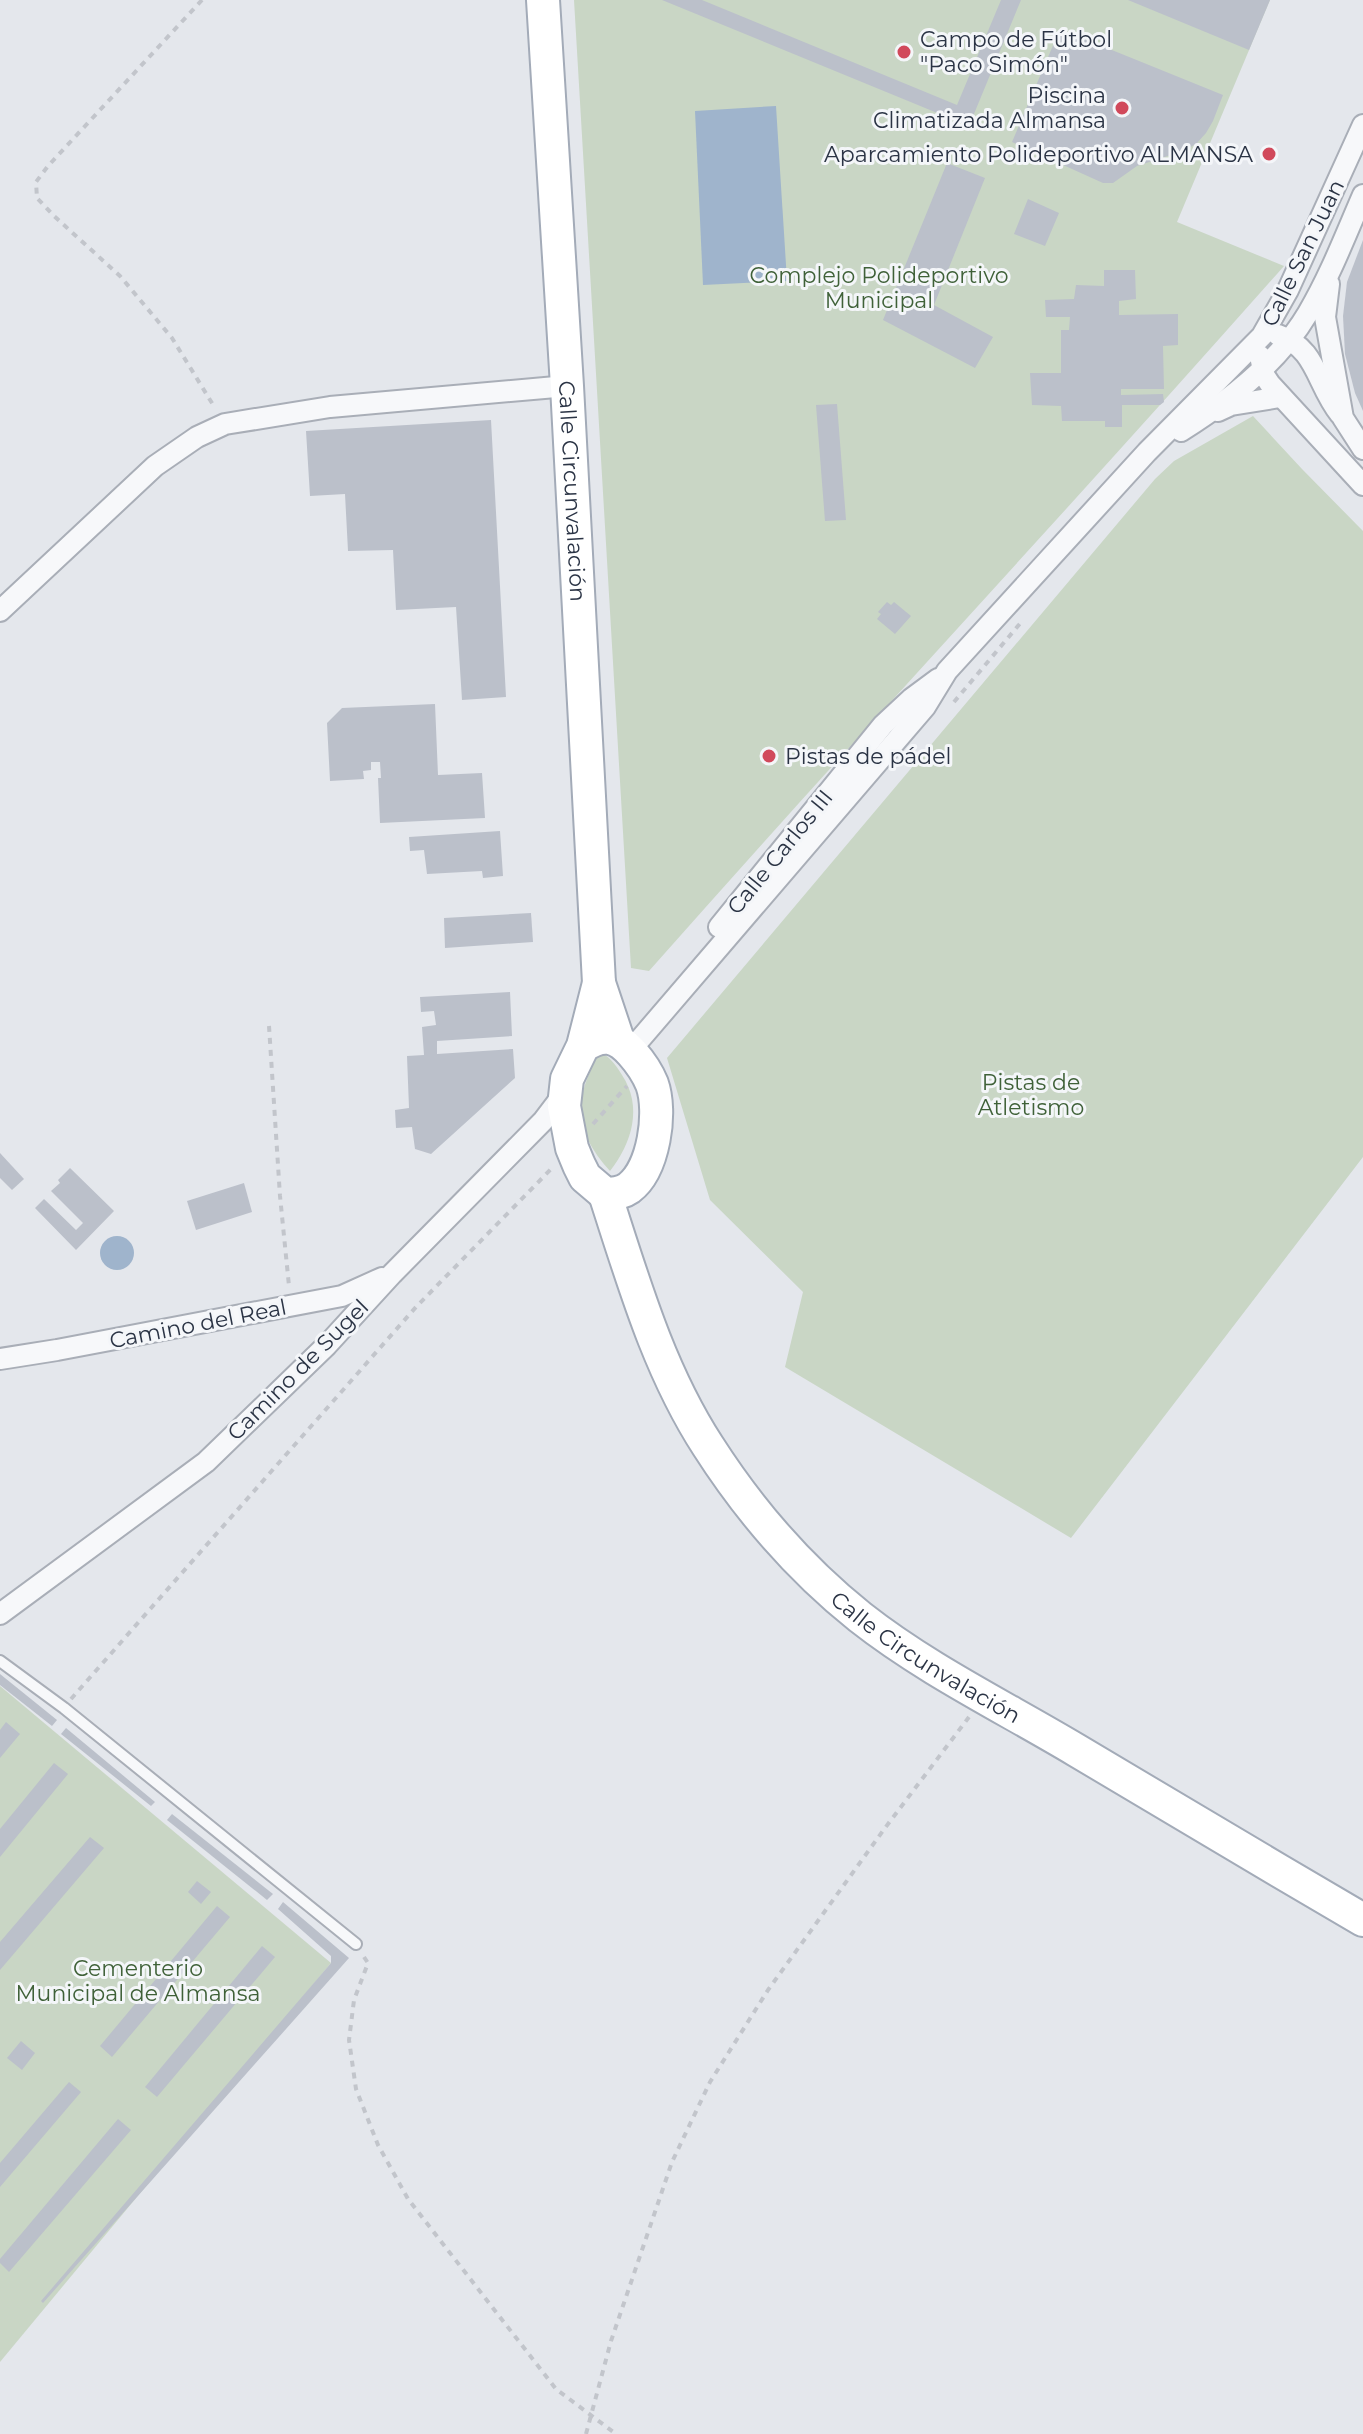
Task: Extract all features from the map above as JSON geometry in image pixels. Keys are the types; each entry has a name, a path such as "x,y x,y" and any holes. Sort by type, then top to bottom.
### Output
{"main road":[{"name":"Calle Circunvalación","path":"543,0 599,983"},
{"path":"599,983 624,1045 653,1086 657,1111 651,1148 635,1182 616,1192 585,1177 572,1148 564,1106 565,1092 573,1064 583,1046 599,983"},
{"path":"583,1046 600,1037 624,1045"},
{"name":"Calle Circunvalación","path":"616,1192 627,1261 648,1324 676,1387 706,1444 765,1523 809,1571 860,1617 892,1640 1363,1920"}],"street":[{"name":"Calle San Juan","path":"1262,336 1288,290 1363,125"},
{"name":"Calle San Juan","path":"1283,346 1310,310 1363,195"},
{"path":"1334,260 1325,317 1343,418"},
{"path":"1363,449 1321,385 1308,354 1299,344 1283,346 1276,334 1262,336 1260,356 1264,375 1280,397 1363,485"},
{"name":"Calle Carlos III","path":"624,1045 925,707 947,671 1147,452 1262,336"},
{"name":"Calle Carlos III","path":"1147,452 1193,423 1262,369 1283,346"},
{"path":"0,611 155,466 197,437 225,424 330,407 567,386"},
{"path":"1193,423 1231,405 1280,397"},
{"name":"Camino de Sugel","path":"0,1614 206,1462 327,1345 392,1274 543,1121 565,1092"},
{"name":"Camino del Real","path":"0,1359 342,1296 392,1274"}],"lane":[{"path":"0,1661 64,1708 356,1944"}],"path":[{"path":"202,0 36,182 37,198 120,276 172,338 225,424"},
{"path":"269,1026 291,1306"},
{"path":"586,2434 621,2312 672,2162 710,2082 768,1990 985,1696"},
{"path":"356,1944 368,1963 354,2000 349,2040 356,2089 378,2145 408,2199 556,2389 616,2434"}],"green space":[{"name":"Complejo Polideportivo Municipal","path":"574,0 1270,0 1177,222 1284,266 649,971 631,968"},
{"name":"Pistas de Atletismo","path":"1253,416 1363,531 1363,1157 1071,1538 785,1367 803,1292 710,1200 667,1058 1155,479 1174,461"},
{"path":"600,1052 622,1075 632,1100 629,1137 610,1171 589,1141 581,1113 585,1084"},
{"name":"Cementerio Municipal de Almansa","path":"0,1686 331,1963 0,2362"}],"water":[{"path":"776,106 787,281 703,285 695,111"},
{"path":"117,1236 129,1241 134,1253 129,1265 117,1270 105,1265 100,1253 105,1241"}],"building":[{"path":"662,0 702,0 957,105 1001,0 1021,0 969,126"},
{"path":"1128,0 1270,0 1249,50"},
{"name":"Piscina Climatizada Almansa","path":"1060,29 1223,95 1206,133 1186,150 1137,166 1113,183 1103,183 1012,142"},
{"path":"947,163 985,178 934,305 993,337 975,368 883,320"},
{"path":"1028,199 1059,213 1045,246 1014,234"},
{"path":"1363,240 1363,411 1345,354 1343,316 1347,282"},
{"path":"1104,270 1135,270 1136,299 1119,301 1119,315 1178,314 1178,345 1163,346 1164,389 1121,389 1121,395 1163,394 1164,402 1160,405 1122,405 1122,427 1105,427 1105,421 1062,421 1061,406 1032,405 1030,373 1061,373 1061,330 1069,330 1070,317 1046,317 1045,300 1074,299 1076,285 1104,286"},
{"path":"837,404 846,520 825,521 816,405"},
{"path":"491,420 506,697 462,700 456,607 396,610 393,550 348,551 345,494 310,496 306,431"},
{"path":"887,602 891,605 894,602 911,616 895,634 877,619 881,614 878,612"},
{"path":"435,704 438,775 482,773 485,818 380,823 380,762 371,762 371,770 363,771 364,779 330,781 327,723 342,708"},
{"path":"500,831 503,876 483,878 482,871 427,874 424,850 410,851 409,837"},
{"path":"531,913 533,942 445,948 444,918"},
{"path":"510,992 512,1036 437,1041 437,1054 513,1049 515,1078 431,1154 415,1149 412,1127 396,1128 395,1110 409,1108 407,1056 424,1055 422,1027 436,1025 434,1011 421,1012 420,997"},
{"path":"0,1153 24,1179 12,1190 0,1178"},
{"path":"70,1168 114,1211 76,1250 35,1208 44,1199 76,1230 83,1223 51,1191"},
{"path":"244,1183 252,1212 196,1230 187,1201"},
{"path":"0,1674 57,1720 52,1726 0,1685"},
{"path":"6,1722 20,1734 0,1758 0,1730"},
{"path":"66,1728 155,1802 151,1806 61,1734"},
{"path":"54,1763 68,1774 0,1857 0,1829"},
{"path":"172,1814 273,1894 267,1900 167,1820"},
{"path":"90,1837 104,1848 0,1970 0,1942"},
{"path":"197,1881 211,1892 201,1904 188,1892"},
{"path":"283,1902 349,1958 43,2303 41,2301 331,1963 331,1956 278,1909"},
{"path":"217,1906 230,1917 112,2057 100,2046"},
{"path":"262,1946 275,1957 157,2097 145,2087"},
{"path":"21,2041 35,2053 22,2070 7,2058"},
{"path":"69,2082 81,2092 0,2187 0,2163"},
{"path":"118,2119 131,2130 9,2272 0,2259"}],"place":[{"name":"Campo de Fútbol \"Paco Simón\"","path":"904,52"},
{"name":"Piscina Climatizada Almansa","path":"1122,108"},
{"name":"Aparcamiento Polideportivo ALMANSA","path":"1269,154"},
{"name":"Pistas de pádel","path":"769,756"}]}
